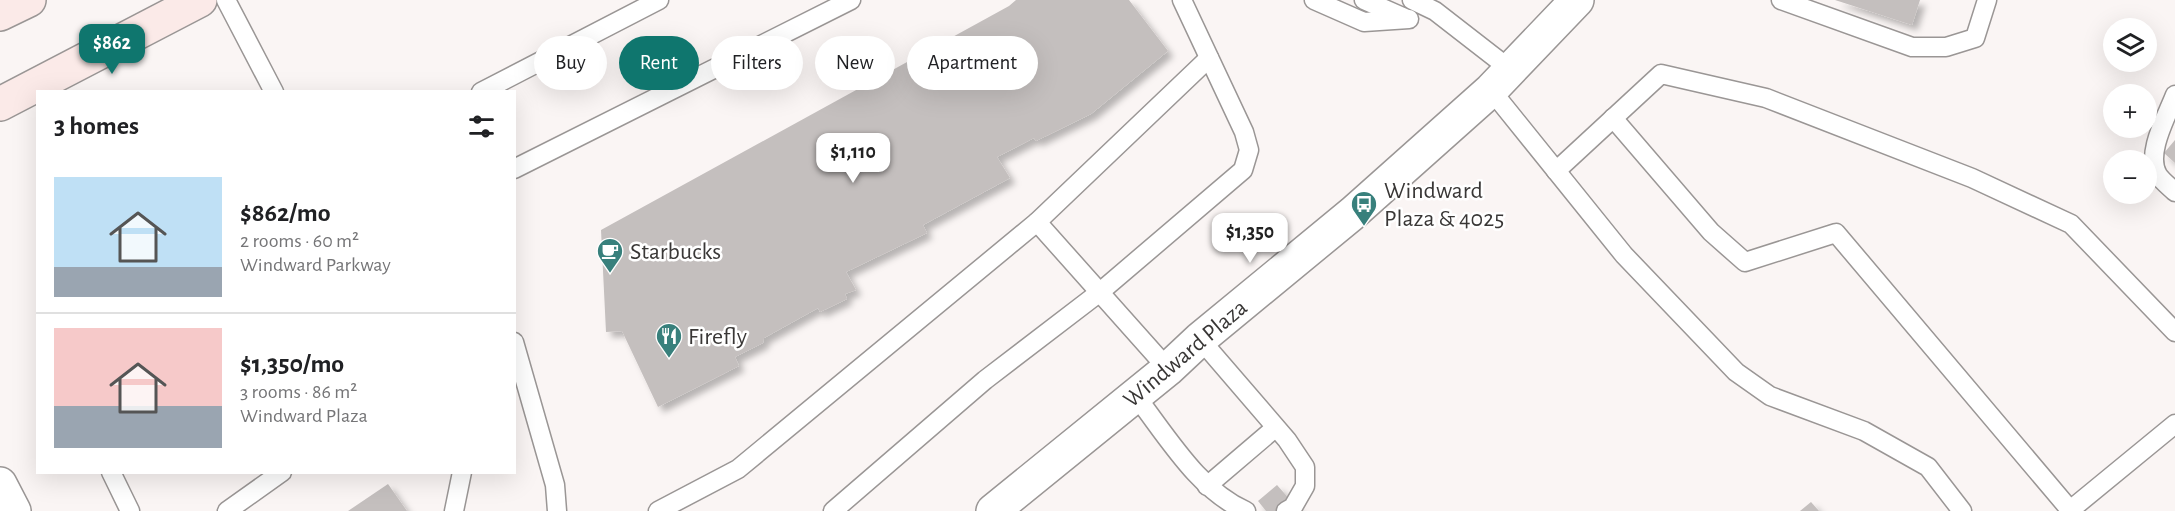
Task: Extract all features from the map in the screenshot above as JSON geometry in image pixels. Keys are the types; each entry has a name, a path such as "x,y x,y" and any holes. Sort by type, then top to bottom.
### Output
{"main road":[{"path":"0,15 29,0"},
{"path":"0,104 200,0"}],"street":[{"name":"Windward Plaza","path":"1534,46 1555,0"},
{"name":"Windward Plaza","path":"993,511 1168,369 1200,339 1353,213 1501,80 1577,0"},
{"path":"0,484 14,511"}],"lane":[{"path":"226,0 273,90"},
{"path":"485,90 659,0"},
{"path":"516,168 851,0"},
{"path":"833,511 985,380 1100,292 1243,170 1249,150 1244,132 1182,0"},
{"path":"1314,0 1364,22 1409,19 1438,3"},
{"path":"1364,0 1409,19"},
{"path":"1412,0 1438,3 1501,80 1556,171 1624,255 1736,372 1770,396 1864,431 1928,467 1962,511"},
{"path":"1781,0 1912,47 1946,46 1976,38 1987,0"},
{"path":"658,511 738,469 1037,222 1209,58"},
{"path":"1556,171 1661,74 1766,98 1972,178 2071,224 2175,332"},
{"path":"2175,95 2152,160 2158,176 2175,192"},
{"path":"1613,118 1711,232 1745,262 1836,233 2070,511 2175,424"},
{"path":"1037,222 1168,369"},
{"path":"1200,339 1287,440 1305,467 1305,486 1293,507 1286,511"},
{"path":"516,349 555,484 557,511"},
{"path":"1136,395 1207,486 1232,505 1246,511"},
{"path":"1207,486 1275,428"},
{"path":"112,474 130,511"},
{"path":"227,511 279,474"},
{"path":"454,511 462,474"}],"building":[{"path":"1016,0 1129,0 1168,51 1091,114 1036,141 1034,138 997,157 1010,178 923,225 927,233 846,272 856,290 845,294 847,299 820,312 818,308 764,338 763,343 735,357 739,366 658,407 622,331 606,332 601,230 856,90 895,90 895,69 907,62 907,90 1038,90 1038,36 954,36"},
{"path":"1835,0 1920,0 1912,25"},
{"path":"2175,140 2175,163 2164,153"},
{"path":"388,484 407,511 348,511"},
{"path":"1277,485 1300,511 1266,511 1258,501"},
{"path":"1811,502 1819,511 1800,511"}],"place":[{"name":"Windward Plaza & 4025","path":"1364,227"},
{"name":"Starbucks","path":"610,274"},
{"name":"Firefly","path":"669,359"}]}
